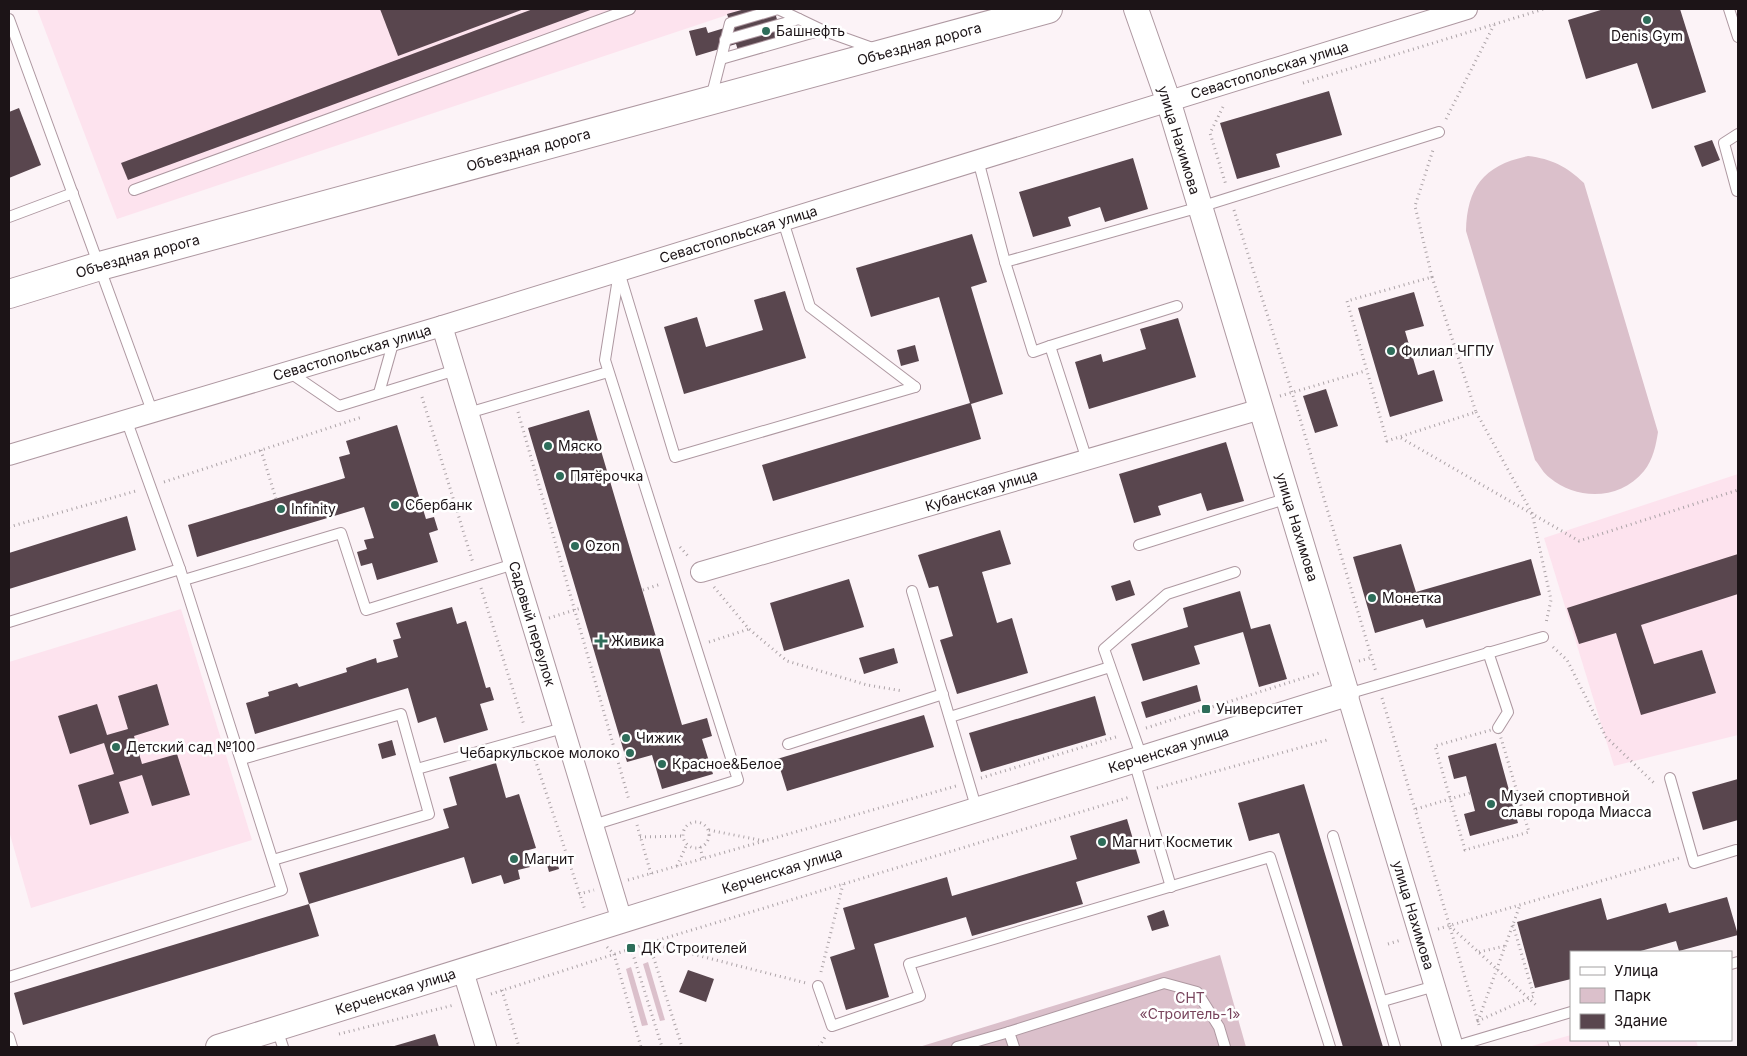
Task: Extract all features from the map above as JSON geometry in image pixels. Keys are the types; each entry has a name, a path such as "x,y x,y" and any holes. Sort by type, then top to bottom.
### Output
{"main road":[{"name":"Объездная дорога","path":"9,294 100,266 1048,9"}],"street":[{"name":"улица Нахимова","path":"1136,9 1168,100 1453,1047"},
{"name":"Севастопольская улица","path":"9,455 619,272 1168,100 1467,9"},
{"name":"Садовый переулок","path":"442,326 622,921"},
{"name":"Кубанская улица","path":"701,572 1087,460 1261,406"},
{"name":"Керченская улица","path":"218,1047 280,1038 463,971 1347,694"},
{"path":"463,971 486,1047"}],"lane":[{"path":"134,190 630,9"},
{"path":"711,100 730,23 778,9 822,30 886,53"},
{"path":"1729,9 1738,37"},
{"path":"9,19 152,411"},
{"path":"725,40 800,19"},
{"path":"721,59 822,30"},
{"path":"1005,262 1200,208 1439,132"},
{"path":"1737,191 1724,143 1738,134"},
{"path":"978,160 1005,262 1033,352 1177,306"},
{"path":"9,217 74,193"},
{"path":"619,272 675,457 915,386 810,308 783,221"},
{"path":"593,825 738,780 605,360 619,272"},
{"path":"379,394 394,340"},
{"path":"1050,346 1087,460"},
{"path":"289,372 339,406 379,394 458,377"},
{"path":"468,413 608,372"},
{"path":"9,977 282,890 242,758 184,580 126,419"},
{"path":"1139,545 1288,498"},
{"path":"184,580 342,533 366,610 514,564"},
{"path":"9,622 180,569"},
{"path":"1171,887 1144,792 1138,759 1104,649 1167,594 1235,572"},
{"path":"912,592 938,695 950,717 977,810"},
{"path":"1347,694 1543,636"},
{"path":"1488,652 1508,712 1498,728"},
{"path":"950,717 1110,667"},
{"path":"788,744 938,695"},
{"path":"242,758 401,714 429,814 273,860"},
{"path":"417,769 564,728"},
{"path":"1670,778 1694,863 1737,853"},
{"path":"1333,836 1395,1047"},
{"path":"818,986 832,1026 920,996 909,964 1270,857 1330,1047"},
{"path":"957,1047 1164,983 1197,992 1219,1027 1225,1047"},
{"path":"1382,1001 1435,986"},
{"path":"1453,1047 1570,1012"},
{"path":"1009,1032 1014,1047"},
{"path":"9,1037 12,1047"}],"path":[{"path":"1296,85 1544,9"},
{"path":"1231,105 1221,108 1210,132 1292,392 1484,1039"},
{"path":"1476,412 1387,441 1365,371 1347,301 1432,277 1476,412 1532,513 1551,600 1543,636"},
{"path":"1261,406 1292,392 1365,371"},
{"path":"412,400 422,397 458,377"},
{"path":"422,397 528,738 592,930 614,954 641,1047"},
{"path":"514,400 651,874"},
{"path":"9,527 150,487 365,416"},
{"path":"1400,437 1579,541 1738,490"},
{"path":"261,450 276,499"},
{"path":"678,544 749,629 787,661 867,685 938,695"},
{"path":"532,623 581,608"},
{"path":"711,641 749,629"},
{"path":"1567,660 1606,737 1654,783"},
{"path":"1498,728 1529,832 1465,850 1435,746 1498,728"},
{"path":"614,954 1144,792 1327,740"},
{"path":"1416,809 1470,793"},
{"path":"708,830 707,842 696,848 687,844 683,836 687,825 699,822 708,830 765,841"},
{"path":"640,837 683,836"},
{"path":"676,866 687,844"},
{"path":"700,847 703,858"},
{"path":"1419,934 1692,854"},
{"path":"649,943 818,986 843,884"},
{"path":"1478,1021 1520,904"},
{"path":"1450,925 1550,1018"},
{"path":"1478,1021 1534,996 1513,925"},
{"path":"649,943 682,1047"},
{"path":"1479,952 1505,946"},
{"path":"632,948 662,1047"},
{"path":"502,990 518,1047"}],"shaded area":[{"path":"37,9 745,9 117,219"},
{"path":"1738,474 1738,735 1614,766 1544,538"},
{"name":"Детский сад №100","path":"181,609 252,840 31,908 9,831 9,662"},
{"path":"1570,1035 1570,1041 1696,1041 1698,1047 1528,1047"}],"green space":[{"path":"1528,156 1558,164 1584,183 1658,432 1652,457 1644,471 1623,488 1611,492 1586,494 1573,491 1548,476 1535,460 1466,231 1470,202 1474,190 1481,180 1500,165"},
{"name":"СНТ «Строитель-1»","path":"1220,955 1246,1047 919,1047"},
{"path":"648,962 665,1020 660,1021 643,964"},
{"path":"631,967 648,1025 642,1026 626,969"}],"building":[{"path":"380,9 524,9 398,56"},
{"path":"533,9 593,9 128,180 121,163"},
{"path":"745,9 774,9 784,44 740,57 736,44 696,56 689,31 706,27 708,33 731,26 727,14"},
{"path":"1604,9 1680,9 1706,92 1652,109 1637,63 1586,79 1568,20"},
{"path":"1329,91 1342,135 1276,154 1280,167 1237,179 1220,123"},
{"path":"19,108 41,165 9,178 9,112"},
{"path":"1712,140 1720,160 1702,167 1694,146"},
{"path":"1133,158 1148,209 1105,222 1100,207 1068,217 1071,226 1033,237 1019,192"},
{"path":"972,234 987,282 971,287 1003,394 971,404 981,439 773,501 762,465 970,403 939,297 871,317 856,268"},
{"path":"785,291 806,358 684,394 664,327 697,317 706,347 763,330 754,300"},
{"name":"Филиал ЧГПУ","path":"1414,292 1424,326 1405,331 1418,375 1434,370 1443,401 1390,417 1358,308"},
{"path":"1178,318 1196,377 1089,409 1075,362 1101,354 1103,362 1146,349 1140,329"},
{"path":"915,345 919,361 901,366 897,350"},
{"path":"1326,389 1338,426 1315,433 1303,396"},
{"path":"589,410 682,725 707,718 712,736 702,739 713,774 662,789 652,755 627,762 528,428"},
{"path":"397,425 426,519 434,517 438,530 429,533 438,562 377,580 372,563 361,566 357,552 367,549 364,540 374,538 364,507 197,557 188,525 345,478 339,457 350,454 346,441"},
{"path":"1226,442 1244,501 1207,511 1201,493 1158,506 1161,515 1134,523 1119,474"},
{"path":"127,516 136,550 9,589 9,553"},
{"path":"1000,530 1011,564 982,572 997,623 1012,618 1028,673 957,694 940,640 953,636 938,586 929,588 918,555"},
{"path":"1401,544 1416,592 1531,559 1541,595 1426,628 1423,619 1375,633 1353,557"},
{"path":"1738,554 1738,594 1641,625 1654,664 1702,650 1716,693 1641,715 1616,633 1579,644 1567,608"},
{"path":"849,579 864,627 784,651 770,603"},
{"path":"1130,580 1135,595 1116,601 1111,586"},
{"path":"1240,591 1251,629 1270,624 1287,679 1259,687 1243,632 1194,646 1200,664 1143,681 1131,644 1188,627 1183,608"},
{"path":"452,607 457,624 466,621 486,688 490,687 494,700 480,704 488,730 444,743 436,717 418,723 408,688 255,734 246,703 269,696 268,692 297,683 299,687 347,672 346,668 376,658 377,663 398,657 393,640 401,638 396,623"},
{"path":"894,648 898,663 864,674 859,658"},
{"path":"157,684 169,725 134,736 142,764 177,754 190,795 152,806 142,775 119,782 129,813 90,825 78,785 114,774 104,743 70,754 58,716 97,704 107,735 128,729 118,696"},
{"path":"1197,685 1201,701 1146,718 1141,702"},
{"path":"1095,696 1106,735 981,772 969,733"},
{"path":"924,715 934,747 787,791 777,759"},
{"path":"392,740 396,755 382,759 378,744"},
{"path":"1496,743 1518,823 1470,836 1464,814 1475,811 1466,776 1454,779 1448,756"},
{"path":"496,763 506,798 519,794 536,848 525,851 530,867 518,870 520,879 504,884 501,875 472,884 464,857 309,904 299,873 449,828 443,809 457,805 449,777"},
{"path":"1738,779 1738,820 1703,830 1692,792"},
{"path":"1304,784 1383,1047 1343,1047 1279,833 1249,841 1238,803"},
{"path":"1127,819 1140,863 1076,882 1083,904 972,936 966,917 874,944 889,997 846,1010 830,957 855,949 843,908 947,877 952,896 1077,859 1070,836"},
{"path":"556,858 559,869 549,872 546,861"},
{"path":"1727,897 1738,935 1679,951 1676,941 1641,951 1570,951 1570,979 1535,988 1517,922 1601,898 1607,920 1666,903 1669,913"},
{"path":"309,904 319,936 23,1025 14,993"},
{"path":"1164,910 1169,926 1152,931 1147,916"},
{"path":"688,970 714,979 706,1002 679,992"},
{"path":"435,1034 439,1047 391,1047"}],"place":[{"name":"Denis Gym","path":"1647,20"},
{"name":"Башнефть","path":"766,31"},
{"name":"Филиал ЧГПУ","path":"1391,351"},
{"name":"Мяско","path":"548,446"},
{"name":"Пятёрочка","path":"560,476"},
{"name":"Сбербанк","path":"395,505"},
{"name":"Infinity","path":"281,509"},
{"name":"Ozon","path":"575,546"},
{"name":"Монетка","path":"1372,598"},
{"name":"Живика","path":"601,641"},
{"name":"Университет","path":"1206,709"},
{"name":"Чижик","path":"626,738"},
{"name":"Детский сад №100","path":"116,747"},
{"name":"Чебаркульское молоко","path":"630,753"},
{"name":"Красное&Белое","path":"662,764"},
{"name":"Музей спортивной славы города Миасса","path":"1491,804"},
{"name":"Магнит Косметик","path":"1102,842"},
{"name":"Магнит","path":"514,859"},
{"name":"ДК Строителей","path":"631,948"}]}
